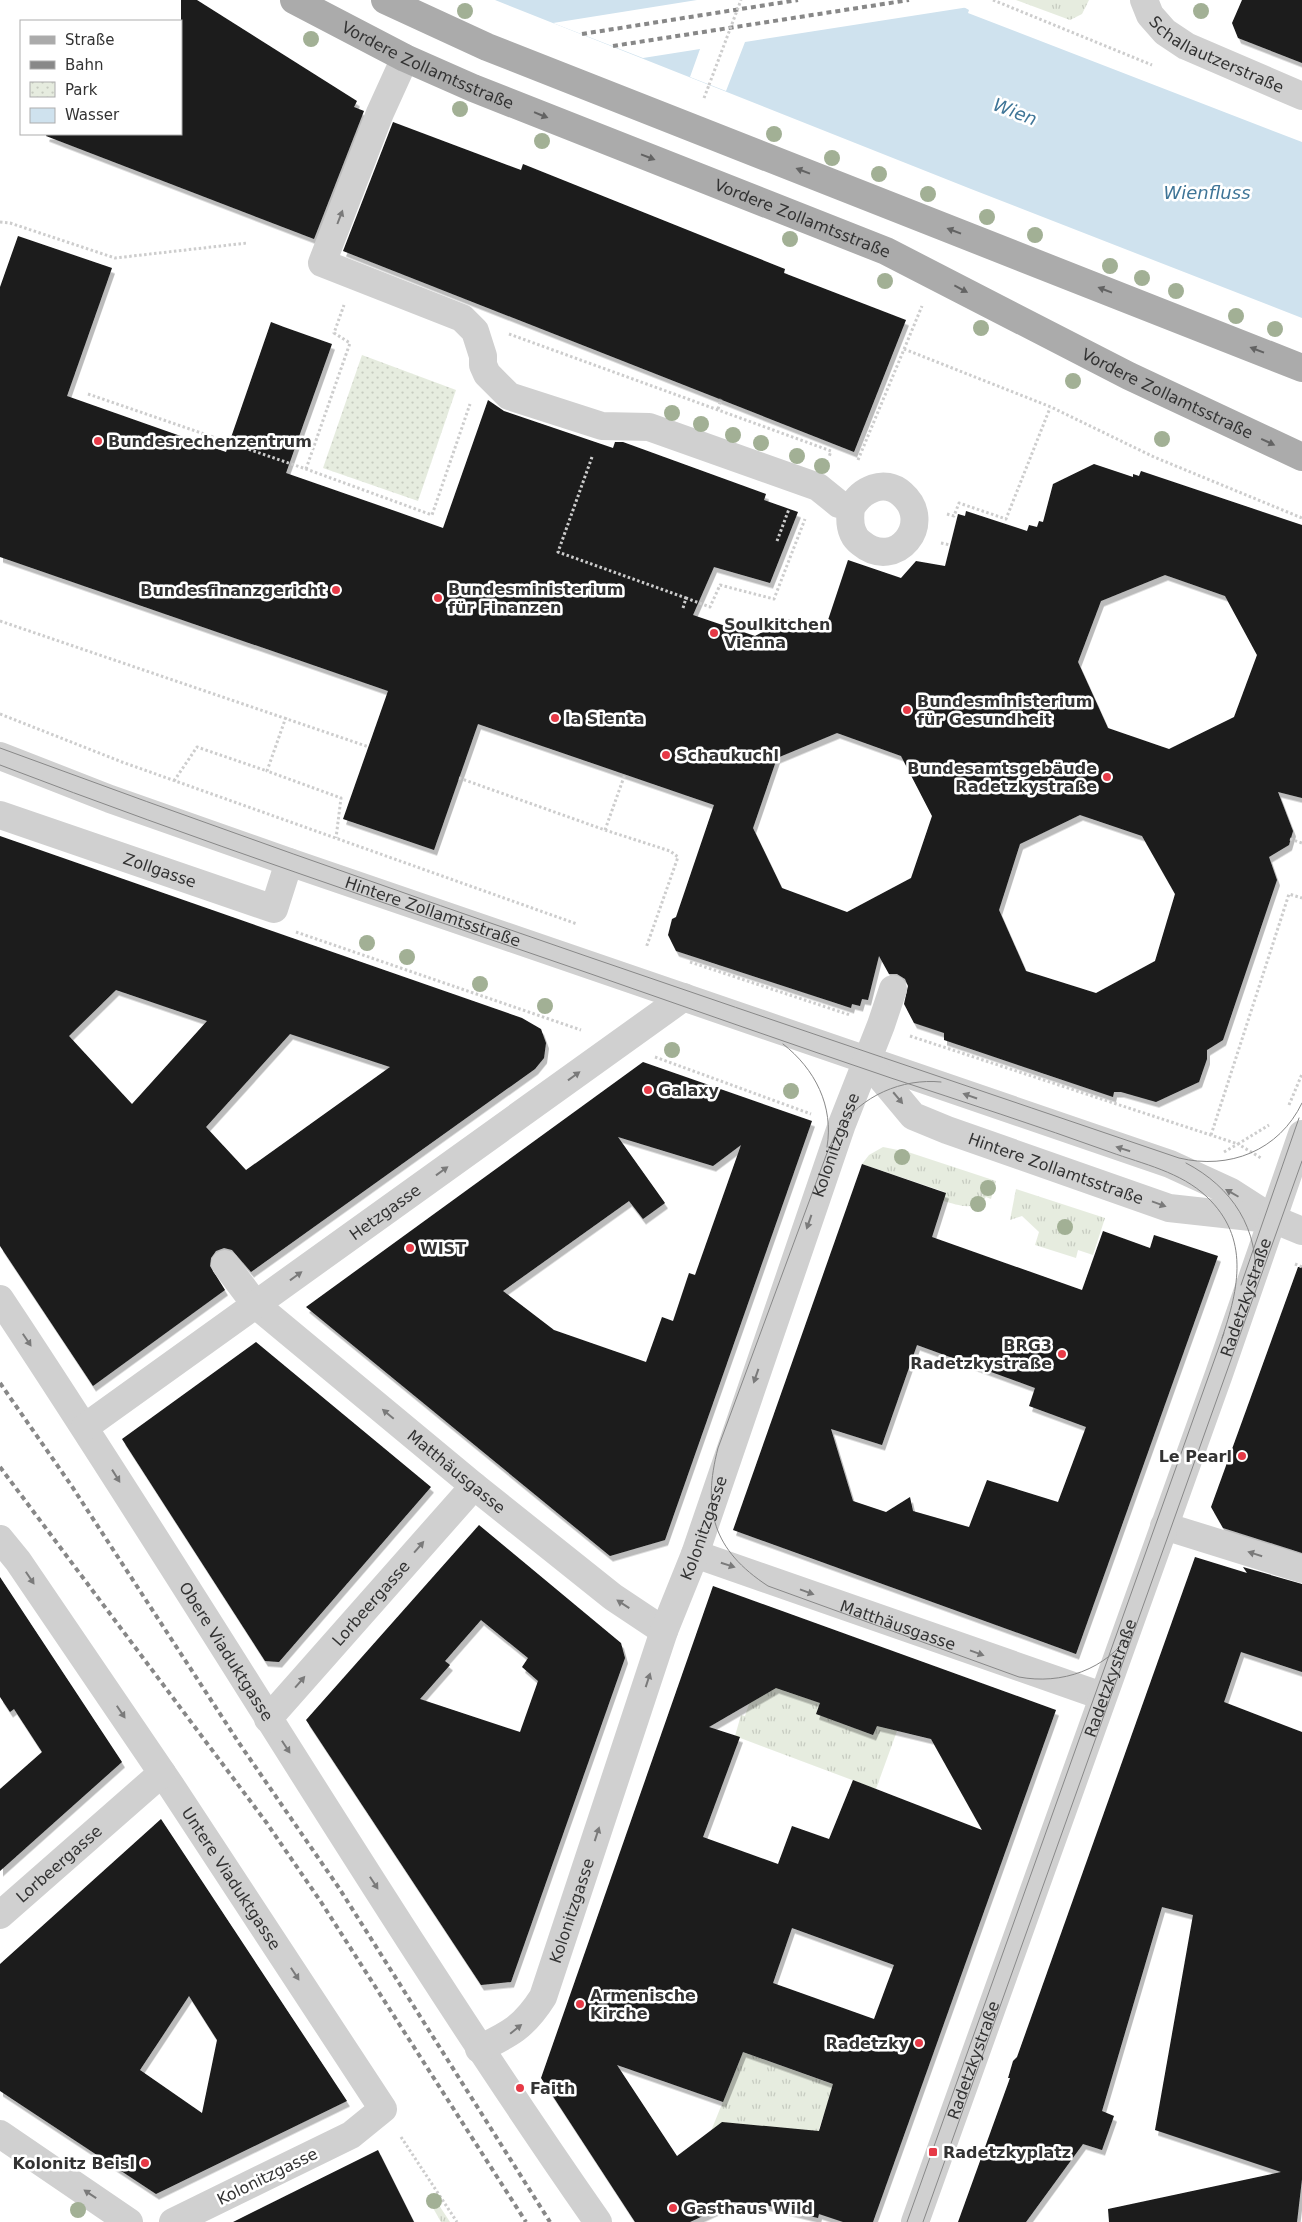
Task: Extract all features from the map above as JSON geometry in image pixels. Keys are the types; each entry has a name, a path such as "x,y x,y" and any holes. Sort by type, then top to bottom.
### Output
{"main road":[{"name":"Vordere Zollamtsstraße","path":"294,0 405,58 565,125 886,251 1129,376 1302,457"},
{"path":"385,0 487,47 1302,368"}],"street":[{"name":"Schallautzerstraße","path":"1144,0 1150,16 1166,32 1186,46 1302,96"},
{"path":"405,58 380,113 322,262 462,318 475,331 483,356 483,365 498,387 509,396 602,426 649,427 818,487 845,506 850,518 851,530 856,540 869,550 880,553 893,551 903,545 912,533 915,522 913,509 907,498 898,491 887,487 876,487 866,491 845,506"},
{"name":"Hintere Zollamtsstraße","path":"0,756 110,799 289,862 1170,1164 1231,1192 1273,1219 1302,1231"},
{"name":"Zollgasse","path":"0,815 274,909 289,862"},
{"name":"Kolonitzgasse","path":"479,2049 514,2032 532,2014 543,1997 664,1631 694,1554 842,1124 893,989"},
{"name":"Hetzgasse","path":"85,1426 684,997"},
{"name":"Hintere Zollamtsstraße","path":"867,1061 913,1116 947,1130 1169,1208 1273,1219"},
{"name":"Radetzkystraße","path":"915,2222 1302,1134"},
{"name":"Matthäusgasse","path":"226,1264 256,1305 474,1486 613,1597 664,1631"},
{"name":"Obere Viaduktgasse","path":"0,1299 85,1426 268,1719 479,2049 598,2222"},
{"name":"Lorbeergasse","path":"268,1719 474,1486"},
{"path":"1164,1526 1302,1569"},
{"name":"Untere Viaduktgasse","path":"0,1539 18,1561 162,1773 383,2109"},
{"name":"Matthäusgasse","path":"694,1554 1102,1696"},
{"name":"Lorbeergasse","path":"0,1915 162,1773"},
{"name":"Kolonitzgasse","path":"173,2222 351,2136 383,2109"},
{"path":"0,2134 129,2222"}],"path":[{"path":"709,85 741,0"},
{"path":"993,0 1069,30"},
{"path":"0,222 10,223 115,258 247,243"},
{"path":"306,469 350,343 334,333 354,276"},
{"path":"845,506 904,349 936,276"},
{"path":"462,318 559,350 831,451 774,599 720,585 710,607 558,552 602,426"},
{"path":"904,349 1050,408 1154,457 1302,518"},
{"path":"88,394 432,514 483,365"},
{"path":"718,409 721,399"},
{"path":"913,509 922,506 954,516 959,503 1006,518 1050,408"},
{"path":"683,608 686,598"},
{"path":"0,622 369,746"},
{"path":"0,714 174,781 582,925"},
{"path":"267,771 286,717"},
{"path":"174,781 197,747 267,771 341,798 336,838"},
{"path":"605,830 625,774"},
{"path":"459,778 670,851 678,857 646,948"},
{"path":"1290,839 1302,843"},
{"path":"1211,1135 1289,894 1302,898"},
{"path":"291,930 842,1124"},
{"path":"637,945 655,951"},
{"path":"684,960 1238,1144 1262,1131 1273,1122"},
{"path":"1285,1112 1297,1089 1302,1074"},
{"path":"383,2109 457,2222"}],"green space":[{"path":"1016,0 1089,0 1082,14 1070,20"},
{"path":"362,355 456,390 418,501 323,468"},
{"path":"883,1147 908,1152 996,1181 991,1199 986,1197 976,1205 971,1206 943,1201 945,1192 862,1164 869,1155"},
{"path":"1016,1189 1105,1218 1093,1255 1078,1250 1076,1258 1035,1245 1039,1232 1022,1216 1010,1220"},
{"path":"777,1687 820,1703 817,1714 873,1735 877,1724 897,1731 876,1789 735,1736 741,1715 745,1716 754,1689"},
{"path":"743,2052 846,2089 829,2119 823,2117 819,2129 832,2133 711,2131"},
{"path":"433,2196 450,2222 441,2222 429,2201"}],"water":[{"name":"Wienfluss","path":"495,0 951,0 969,10 968,13 1302,142 1302,318 971,189"}],"pier":[{"path":"697,0 954,0 969,7 745,42 726,91 690,77 700,49 643,58 553,23"}],"building":[{"path":"181,0 197,0 357,101 354,107 364,111 314,239 46,136 182,135"},
{"path":"1242,0 1302,0 1302,63 1238,38 1232,23"},
{"path":"393,122 521,170 523,164 785,269 784,273 906,320 854,452 343,251"},
{"path":"18,236 112,268 67,396 226,452 271,322 332,344 286,473 443,528 488,400 504,411 613,448 615,442 623,442 766,494 764,500 798,512 770,583 714,567 693,615 755,636 788,619 825,629 848,560 901,578 916,561 945,566 958,514 965,516 966,511 1027,531 1029,525 1037,527 1039,521 1043,522 1053,484 1094,464 1133,477 1133,474 1139,476 1141,471 1302,525 1302,798 1278,792 1293,831 1289,845 1269,857 1277,880 1223,1040 1207,1050 1207,1059 1199,1082 1156,1102 1121,1092 1114,1092 1113,1097 944,1040 944,1033 914,1023 904,1004 908,986 905,979 897,974 889,974 879,956 868,1000 862,999 860,1006 852,1004 851,1008 676,951 668,935 672,919 676,917 714,805 478,724 434,850 343,819 388,691 0,557 0,287","holes":["1165,575 1225,596 1257,655 1234,717 1169,749 1108,728 1078,662 1101,601","837,733 901,756 932,816 911,878 847,912 782,888 753,828 777,758","1080,815 1142,836 1175,894 1155,961 1096,993 1026,971 999,910 1020,844"]},
{"path":"0,836 522,1018 541,1029 546,1043 544,1058 535,1069 251,1272 232,1250 224,1248 216,1251 211,1258 210,1266 225,1290 93,1386 0,1246","holes":["116,990 207,1021 132,1104 69,1036","290,1034 390,1067 246,1170 206,1127"]},
{"path":"643,1062 812,1121 665,1540 610,1556 306,1307","holes":["618,1137 713,1166 741,1145 695,1275 689,1273 673,1321 662,1317 646,1362 554,1330 503,1291 629,1201 643,1219 665,1203"]},
{"name":"BRG3 Radetzkystraße","path":"862,1164 946,1193 932,1237 1082,1290 1103,1231 1150,1248 1154,1235 1218,1256 1076,1654 733,1530","holes":["917,1345 1035,1388 1029,1406 1086,1427 1058,1502 987,1480 969,1527 913,1511 910,1497 886,1512 853,1501 831,1429 882,1445"]},
{"path":"1298,1267 1302,1267 1302,1553 1223,1528 1211,1507"},
{"path":"256,1342 431,1487 279,1662 265,1661 122,1439"},
{"path":"479,1525 621,1643 625,1658 511,1982 481,1985 306,1720","holes":["481,1620 528,1658 522,1667 538,1681 520,1732 420,1699 450,1665 445,1661"]},
{"path":"1195,1557 1247,1573 1243,1567 1302,1584 1302,1672 1241,1652 1224,1702 1302,1732 1302,2179 1297,2222 1109,2222 1108,2209 1281,2172 1155,2130 1193,1915 1162,1907 1102,2111 1114,2116 1102,2150 1083,2144 1026,2222 958,2222 1010,2078 1008,2078 1013,2061 1017,2057"},
{"path":"0,1577 122,1762 0,1871 0,1789 42,1752 14,1709 10,1712 0,1697"},
{"path":"713,1586 1056,1710 873,2222 843,2222 819,2214 818,2218 761,2204 733,2202 690,2222 635,2222 541,2078","holes":["776,1688 820,1703 816,1714 873,1735 877,1726 931,1739 982,1830 853,1780 829,1839 792,1826 778,1864 703,1837 740,1737 709,1727","792,1928 894,1965 874,2019 773,1983","743,2052 833,2084 819,2131 722,2122 677,2156 617,2065 723,2102"]},
{"path":"161,1819 347,2101 156,2194 0,2091 0,1964","holes":["189,1996 217,2040 202,2113 140,2070"]},
{"path":"378,2150 414,2222 233,2222"}],"tram line":[{"path":"0,748 441,906 1179,1158 1216,1161 1234,1159 1251,1153 1266,1145 1280,1134 1292,1120 1302,1103"},
{"path":"0,765 147,820 295,872 1174,1175 1197,1188 1207,1197 1221,1213 1230,1229 1235,1246 1236,1282 1233,1301 1222,1338"},
{"path":"783,1044 804,1065 820,1090 828,1117 827,1147"},
{"path":"941,1082 912,1083 897,1086 884,1092 859,1107 848,1117 834,1138 718,1448 711,1491 716,1527 724,1543 735,1558 749,1572 768,1586 1019,1677 1051,1679 1082,1672 1109,1656 1131,1632"},
{"path":"1241,1285 1299,1118"},
{"path":"923,2222 1302,1161"},
{"path":"1186,1163 1217,1184 1240,1212 1253,1245 1255,1283"},
{"path":"907,2222 1224,1333"}],"railway":[{"path":"582,34 798,0"},
{"path":"613,46 909,0"},
{"path":"0,1383 71,1485 239,1743 339,1888 550,2222"},
{"path":"0,1467 266,1822 321,1902 526,2222"}],"place":[{"name":"Bundesrechenzentrum","path":"98,441"},
{"name":"Bundesfinanzgericht","path":"336,590"},
{"name":"Bundesministerium für Finanzen","path":"438,598"},
{"name":"Soulkitchen Vienna","path":"714,633"},
{"name":"Bundesministerium für Gesundheit","path":"907,710"},
{"name":"la Sienta","path":"555,718"},
{"name":"Schaukuchl","path":"666,755"},
{"name":"Bundesamtsgebäude Radetzkystraße","path":"1107,777"},
{"name":"Galaxy","path":"648,1090"},
{"name":"WIST","path":"410,1248"},
{"name":"BRG3 Radetzkystraße","path":"1062,1354"},
{"name":"Le Pearl","path":"1242,1456"},
{"name":"Armenische Kirche","path":"580,2004"},
{"name":"Radetzky","path":"919,2043"},
{"name":"Faith","path":"520,2088"},
{"name":"Radetzkyplatz","path":"933,2152"},
{"name":"Kolonitz Beisl","path":"145,2163"},
{"name":"Gasthaus Wild","path":"673,2208"}],"water label":[{"name":"Wien","path":"1015,112"}]}
